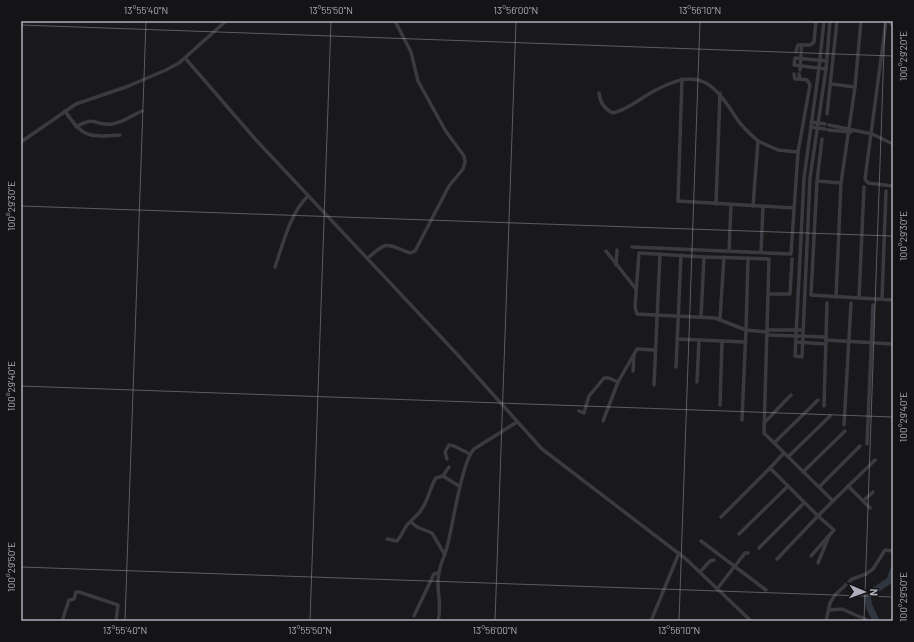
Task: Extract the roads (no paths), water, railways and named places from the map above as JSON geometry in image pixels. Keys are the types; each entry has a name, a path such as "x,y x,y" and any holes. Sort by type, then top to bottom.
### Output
{"street":[{"path":"21,142 65,111 101,94 166,70 186,59 226,21"},
{"path":"368,258 382,246 387,244 410,253 415,251 449,186 464,168 465,162 464,156 445,130 418,81 411,52 395,21"},
{"path":"632,247 792,254 798,152 810,85 807,80 795,79 794,70 798,45 810,45 814,42 816,21"},
{"path":"824,21 804,178 795,356 802,357 810,178 826,69 830,21"},
{"path":"827,114 837,21"},
{"path":"836,297 841,183 855,87 861,21"},
{"path":"886,21 866,181 893,186"},
{"path":"889,21 893,26"},
{"path":"800,79 802,45"},
{"path":"796,54 827,61"},
{"path":"186,59 308,196 368,258 542,449 679,553 752,621"},
{"path":"794,70 819,68 826,69"},
{"path":"599,93 602,104 606,109 613,113 668,83 682,79 703,82 712,86 720,93 737,120 758,141 778,150 798,152"},
{"path":"682,79 678,201 794,208"},
{"path":"831,84 855,87"},
{"path":"716,204 720,93"},
{"path":"65,111 79,131 94,136 120,135"},
{"path":"76,127 84,122 92,120 114,124 142,111"},
{"path":"811,124 818,123 872,134 893,144"},
{"path":"811,124 817,128 828,130 849,130"},
{"path":"828,130 829,125"},
{"path":"822,139 817,181 811,295 893,300"},
{"path":"753,206 758,141"},
{"path":"804,178 810,178"},
{"path":"817,181 841,183"},
{"path":"859,298 864,187"},
{"path":"882,299 886,191"},
{"path":"275,267 295,214 299,206 308,196"},
{"path":"729,251 731,205"},
{"path":"761,252 763,207"},
{"path":"800,248 806,248"},
{"path":"616,265 617,250"},
{"path":"606,251 636,289"},
{"path":"833,501 764,433 764,423 767,332 768,294 770,260 767,258 724,258 638,253 635,307 637,314 720,319 746,330 767,332 796,335 826,340 893,344 893,337"},
{"path":"654,385 660,254"},
{"path":"676,367 681,255"},
{"path":"700,317 704,257"},
{"path":"720,319 724,258"},
{"path":"742,420 748,258"},
{"path":"768,294 790,294 792,259"},
{"path":"797,294 804,295"},
{"path":"824,406 827,303"},
{"path":"844,425 851,303"},
{"path":"867,444 873,305"},
{"path":"767,332 803,330"},
{"path":"677,339 745,342"},
{"path":"696,382 699,340"},
{"path":"796,342 802,343 826,340"},
{"path":"720,405 722,341"},
{"path":"603,421 618,382 634,353 637,349 655,350"},
{"path":"633,371 634,353"},
{"path":"579,411 584,413 589,396 604,378 609,378 618,382"},
{"path":"764,423 791,395"},
{"path":"774,443 818,400"},
{"path":"788,457 830,416"},
{"path":"438,621 441,602 438,586 439,573 445,555 460,486 470,454 474,449 517,422"},
{"path":"803,472 845,431"},
{"path":"448,459 445,452 449,445 470,454"},
{"path":"819,487 860,446"},
{"path":"721,517 784,453"},
{"path":"777,559 875,460"},
{"path":"388,540 397,541 408,524 424,506 436,478 443,476 449,467"},
{"path":"770,468 804,503 834,530 811,556"},
{"path":"443,476 460,486"},
{"path":"739,534 788,486"},
{"path":"848,486 870,508"},
{"path":"863,501 873,492"},
{"path":"759,548 804,503"},
{"path":"411,522 432,533 445,555"},
{"path":"818,563 830,534"},
{"path":"701,540 766,590"},
{"path":"826,621 830,610 830,603 835,595 852,579 866,574 873,569 885,550 893,551"},
{"path":"651,621 679,553"},
{"path":"717,589 745,553 748,553"},
{"path":"700,572 710,561 714,560"},
{"path":"414,616 434,574 439,573"},
{"path":"62,621 68,602 74,599 77,592 118,605 116,621 118,621"},
{"path":"830,610 842,609 867,620"}],"waterway":[{"path":"876,621 869,606 867,596 890,580 893,571"}]}
